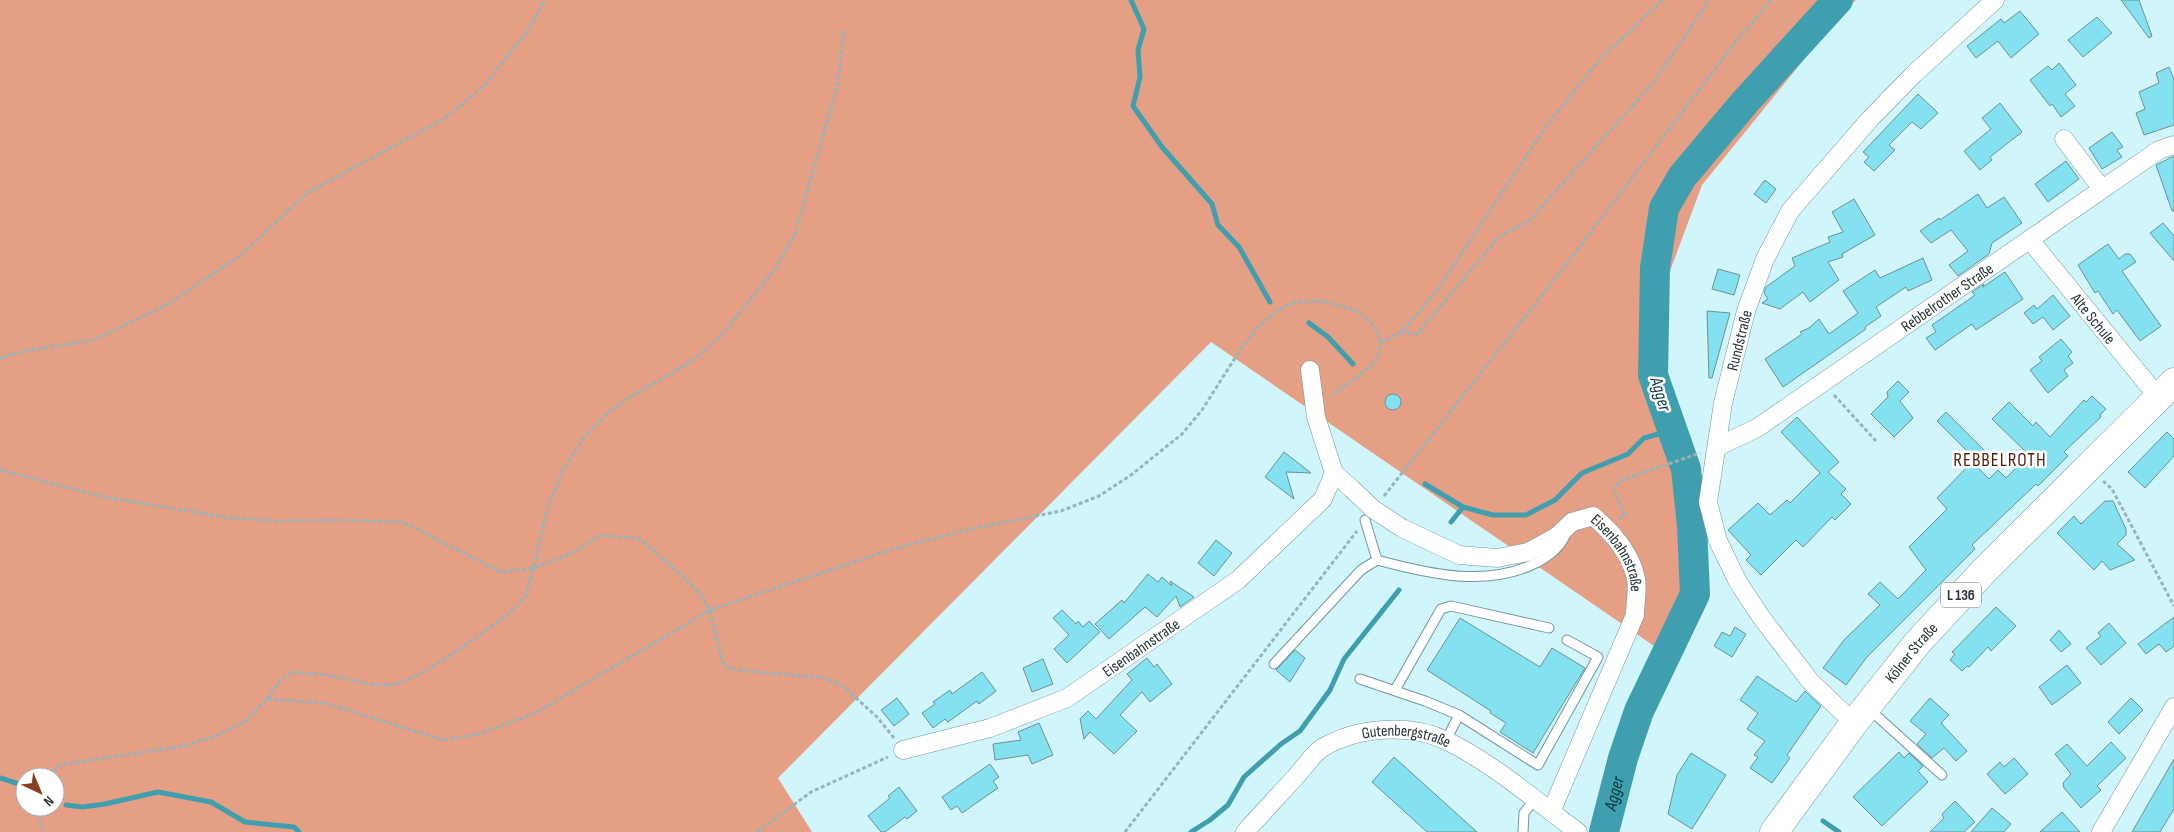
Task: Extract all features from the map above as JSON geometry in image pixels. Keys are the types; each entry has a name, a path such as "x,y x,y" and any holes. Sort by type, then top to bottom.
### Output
{"main road":[{"name":"Kölner Straße","path":"1774,832 1860,716 1919,641 1984,571 2166,389"}],"street":[{"name":"Rundstraße","path":"1860,716 1810,681 1761,617 1738,582 1718,541 1708,502 1709,450 1746,312 1765,259 1790,211 1870,119 1914,74 1995,0"},
{"path":"2064,139 2102,189"},
{"name":"Rebbelrother Straße","path":"1709,450 1757,428 2159,150 2174,144"},
{"name":"Alte Schule","path":"2030,240 2166,389"},
{"path":"1310,370 1316,417 1334,473"},
{"name":"Eisenbahnstraße","path":"903,750 990,728 1067,698 1238,580 1323,499 1334,473 1373,509 1402,528 1459,555 1497,558 1528,552 1556,537 1572,522 1593,516 1606,527 1624,550 1636,579 1635,614 1551,812"},
{"path":"2101,832 2174,707"},
{"name":"Gutenbergstraße","path":"1245,832 1321,749 1344,738 1368,732 1389,730 1412,732 1446,740 1486,764 1573,828"}],"lane":[{"path":"1365,520 1377,560"},
{"path":"1274,664 1361,570 1377,560 1446,575 1488,577 1525,568 1546,557 1562,542 1572,522"},
{"path":"1395,690 1441,609 1451,606 1549,628"},
{"path":"1360,679 1395,690 1459,715 1538,766 1598,657 1567,640"},
{"path":"1446,740 1459,715"},
{"path":"1860,716 1942,775"},
{"path":"1522,832 1524,813 1534,800"}],"path":[{"path":"0,358 25,351 94,340 170,303 242,254 307,193 444,119 485,85 528,30 546,0"},
{"path":"1381,343 1401,332 1436,293 1546,127 1602,57 1663,0"},
{"path":"1401,332 1417,334 1500,237 1528,221 1654,82 1709,0"},
{"path":"1125,832 1770,0"},
{"path":"57,767 59,765 184,746 215,736 246,721 267,699 282,679 292,672 327,675 375,685 395,685 422,672 505,617 525,597 534,568 547,509 563,470 584,437 610,411 628,398 700,355 726,330 776,268 795,234 838,83 844,30"},
{"path":"267,699 324,702 443,740 480,734 536,712 710,610 900,547 980,527 1061,511 1099,496 1131,475 1182,434 1202,410 1242,347 1259,326 1277,311 1295,302 1322,301 1354,310 1366,317 1375,327 1381,343 1378,358 1370,367 1331,396 1316,417"},
{"path":"1823,383 1876,441"},
{"path":"1606,527 1625,515 1614,491 1616,484 1622,479 1709,450"},
{"path":"2088,468 2112,489 2174,606"},
{"path":"0,470 104,497 231,518 279,522 332,520 403,522 501,572 534,568 568,555 601,535 640,539 684,577 700,594 710,610 722,661 728,668 825,678 844,686 878,717 903,750 811,792 757,832"},
{"path":"39,817 44,832"}],"shaded area":[{"path":"0,0 1856,0 1841,14 1702,185 1664,287 1661,428 1706,605 1657,648 1211,342 778,778 812,832 0,832"}],"building":[{"path":"2121,0 2139,0 2152,36 2149,38"},
{"path":"2020,11 2039,34 2011,58 1998,41 1976,58 1967,46 2001,19 2004,23"},
{"path":"2097,17 2112,33 2083,57 2068,40"},
{"path":"2059,63 2076,85 2065,94 2075,106 2061,117 2030,80 2048,66 2052,70"},
{"path":"2169,67 2174,80 2174,125 2144,135 2136,113 2145,109 2139,92 2159,83 2156,73"},
{"path":"1918,94 1938,113 1921,129 1912,122 1889,145 1895,150 1874,171 1864,162 1869,157 1863,152"},
{"path":"2000,103 2022,132 1990,157 1992,160 1980,170 1964,151 1991,129 1982,118"},
{"path":"2112,132 2123,147 2117,150 2122,157 2102,169 2089,148"},
{"path":"2174,156 2174,211 2172,211 2156,165"},
{"path":"2066,161 2079,179 2048,202 2035,184"},
{"path":"1765,180 1776,189 1766,203 1754,194"},
{"path":"1978,194 1987,208 2004,197 2022,223 1992,243 1989,254 1958,276 1949,265 1968,251 1951,230 1931,243 1920,231"},
{"path":"1854,199 1875,235 1842,254 1843,257 1828,262 1839,280 1810,302 1803,292 1780,309 1762,303 1768,299 1764,293 1766,287 1795,266 1792,258 1830,242 1828,237 1843,232 1832,212"},
{"path":"2163,223 2174,236 2174,261 2150,233"},
{"path":"2108,244 2119,259 2125,254 2130,254 2136,262 2122,271 2161,326 2140,341 2117,310 2113,314 2098,291 2095,293 2078,265"},
{"path":"1923,258 1932,280 1908,291 1906,287 1876,307 1881,316 1865,327 1866,329 1783,387 1765,359 1802,334 1800,332 1809,328 1819,319 1829,334 1858,313 1843,291 1875,270 1880,278"},
{"path":"1718,269 1740,275 1734,295 1712,289"},
{"path":"2005,272 2023,299 1976,330 1972,324 1935,350 1926,338 1936,332 1932,325 1975,295 1972,292"},
{"path":"2053,295 2070,316 2053,330 2043,317 2033,324 2024,313 2034,305 2037,309"},
{"path":"1707,311 1730,313 1712,378 1709,378"},
{"path":"2061,339 2072,352 2068,356 2073,363 2064,370 2068,376 2048,393 2030,370 2042,361 2039,357"},
{"path":"1898,381 1909,392 1900,401 1913,418 1894,437 1871,414 1888,397 1887,392"},
{"path":"1390,394 1396,394 1401,399 1399,408 1390,410 1385,405 1385,399"},
{"path":"2092,396 2106,409 2100,415 2101,417 2064,452 2068,456 2038,486 2036,484 1972,545 1975,549 1867,657 1846,685 1823,668 1844,640 1880,605 1868,594 1880,582 1898,599 1926,570 1909,547 1947,509 1937,498 1972,462 1989,479 1998,470 2006,478 2029,455 1992,419 2009,402 2033,426 2036,422 2050,437 2084,400 2086,402"},
{"path":"1946,412 1987,453 1978,462 1937,421"},
{"path":"1797,417 1839,462 1828,472 1846,489 1841,494 1851,504 1835,520 1832,517 1803,547 1796,540 1761,575 1746,560 1751,555 1728,530 1758,503 1770,515 1787,500 1790,503 1820,473 1781,432"},
{"path":"2167,432 2174,439 2174,456 2145,488 2128,472"},
{"path":"1284,452 1311,473 1286,472 1294,499 1265,477"},
{"path":"2105,501 2113,501 2126,529 2126,535 2117,544 2135,560 2110,570 2102,561 2094,570 2057,533 2074,516 2081,524"},
{"path":"1216,540 1232,553 1214,576 1198,563"},
{"path":"1148,574 1158,582 1162,577 1172,586 1170,581 1194,597 1180,607 1176,596 1157,617 1145,607 1109,639 1095,624 1122,600 1124,603"},
{"path":"1996,607 2016,626 1991,651 1988,647 1969,667 1967,666 1962,671 1950,660 1955,654 1952,652"},
{"path":"1062,610 1076,624 1078,621 1083,627 1089,621 1100,632 1067,663 1054,649 1069,635 1053,618"},
{"path":"2174,617 2174,646 2166,652 2159,644 2146,654 2138,644"},
{"path":"1460,618 1540,667 1552,648 1585,668 1533,753 1500,732 1506,723 1490,713 1491,711 1427,670"},
{"path":"2109,623 2126,643 2101,665 2086,648 2101,636 2098,633"},
{"path":"1735,627 1746,634 1732,657 1714,646 1722,632 1730,636"},
{"path":"2059,630 2071,644 2061,652 2050,640"},
{"path":"1295,650 1305,658 1290,682 1276,670"},
{"path":"1147,658 1154,667 1157,664 1172,684 1150,702 1142,692 1120,715 1137,731 1114,754 1090,732 1084,739 1080,719 1088,711 1096,719 1132,680 1127,674"},
{"path":"1043,659 1053,684 1032,692 1023,668"},
{"path":"2067,665 2081,683 2052,705 2039,687"},
{"path":"982,672 996,691 979,704 977,701 948,722 945,719 933,728 922,713 935,704 933,702 950,690 952,694"},
{"path":"1757,676 1796,702 1805,691 1821,706 1787,755 1790,758 1772,783 1750,768 1758,757 1754,755 1765,741 1747,729 1758,713 1740,700"},
{"path":"897,698 909,714 894,726 881,710"},
{"path":"1930,698 1949,715 1941,723 1967,751 1956,761 1944,748 1932,758 1917,744 1926,734 1910,721"},
{"path":"2131,698 2143,710 2119,734 2108,722"},
{"path":"1039,723 1053,755 1032,764 1028,755 995,760 993,744 1021,740 1018,732"},
{"path":"2111,742 2126,758 2097,786 2101,790 2081,808 2064,788 2063,783 2071,774 2055,754 2067,744 2087,766"},
{"path":"1899,752 1904,758 1909,753 1923,766 1918,771 1928,782 1882,826 1853,797"},
{"path":"1691,753 1726,775 1692,829 1668,814 1677,775"},
{"path":"1394,757 1477,832 1427,832 1372,782"},
{"path":"2014,758 2028,774 2005,794 1987,774 2000,762 2004,767"},
{"path":"2174,759 2174,809 2160,832 2132,832"},
{"path":"990,764 999,777 993,781 998,788 962,813 957,806 951,810 942,797"},
{"path":"899,787 917,811 907,819 905,817 885,832 881,832 868,816 890,798 888,796"},
{"path":"1955,801 1975,822 1964,832 1930,832 1944,818 1942,814"},
{"path":"1992,808 2011,824 2004,832 1971,832"},
{"path":"2062,812 2080,832 2040,832"}],"waterway":[{"path":"1131,0 1144,29 1138,50 1140,77 1133,106 1162,147 1212,204 1218,225 1239,247 1270,302"},
{"name":"Agger","path":"1604,832 1623,758 1639,711 1695,594 1692,526 1686,469 1653,375 1655,268 1664,208 1682,177 1745,102 1838,0"},
{"path":"1309,323 1328,337 1353,364"},
{"path":"1451,522 1463,507 1493,515 1526,515 1555,500 1582,473 1628,454 1644,438 1673,430"},
{"path":"1425,484 1463,507"},
{"path":"1191,832 1210,820 1228,805 1244,777 1281,744 1300,731 1330,690 1344,659 1399,590"},
{"path":"0,778 15,783"},
{"path":"66,805 83,807 105,804 158,792 211,802 245,822 294,827 299,832"},
{"path":"1823,821 1839,832"}],"district":[{"name":"REBBELROTH","path":"2000,459"}]}
